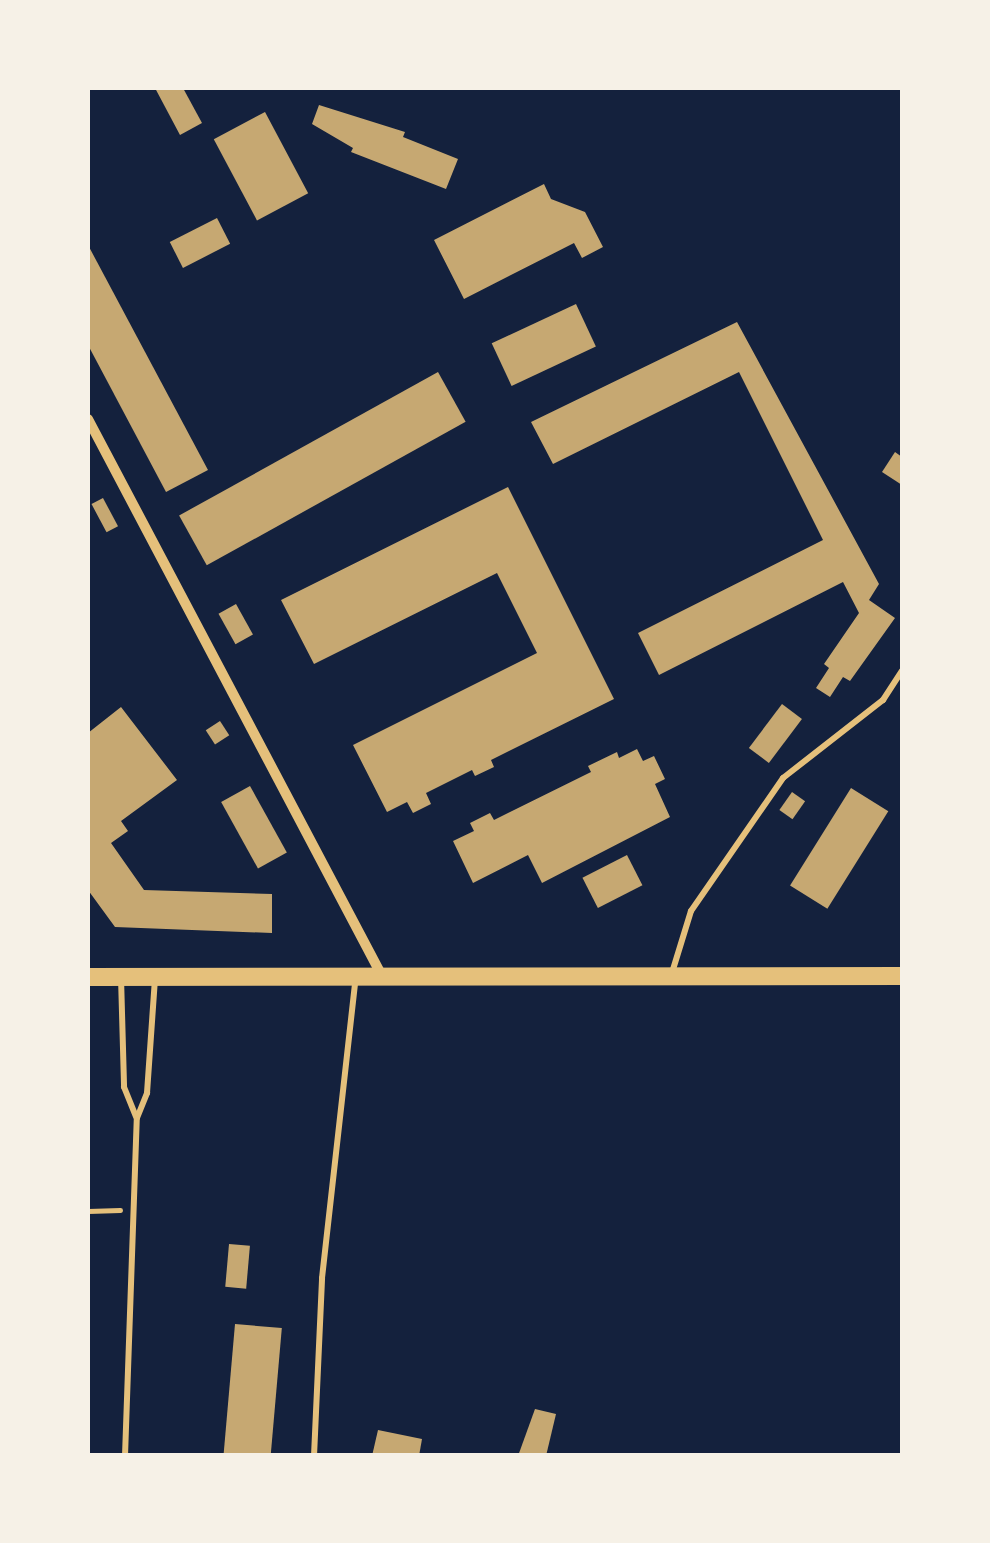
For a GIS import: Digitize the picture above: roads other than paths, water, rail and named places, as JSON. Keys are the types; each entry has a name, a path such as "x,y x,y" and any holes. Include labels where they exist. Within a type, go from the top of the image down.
{"main road":[{"path":"88,977 902,976"}],"street":[{"path":"88,419 382,976"}],"lane":[{"path":"671,977 691,911 782,778 883,700 902,671"},
{"path":"314,1456 322,1278 356,976"},
{"path":"121,977 124,1087 137,1118"},
{"path":"124,1456 137,1118 147,1093 155,977"}]}
